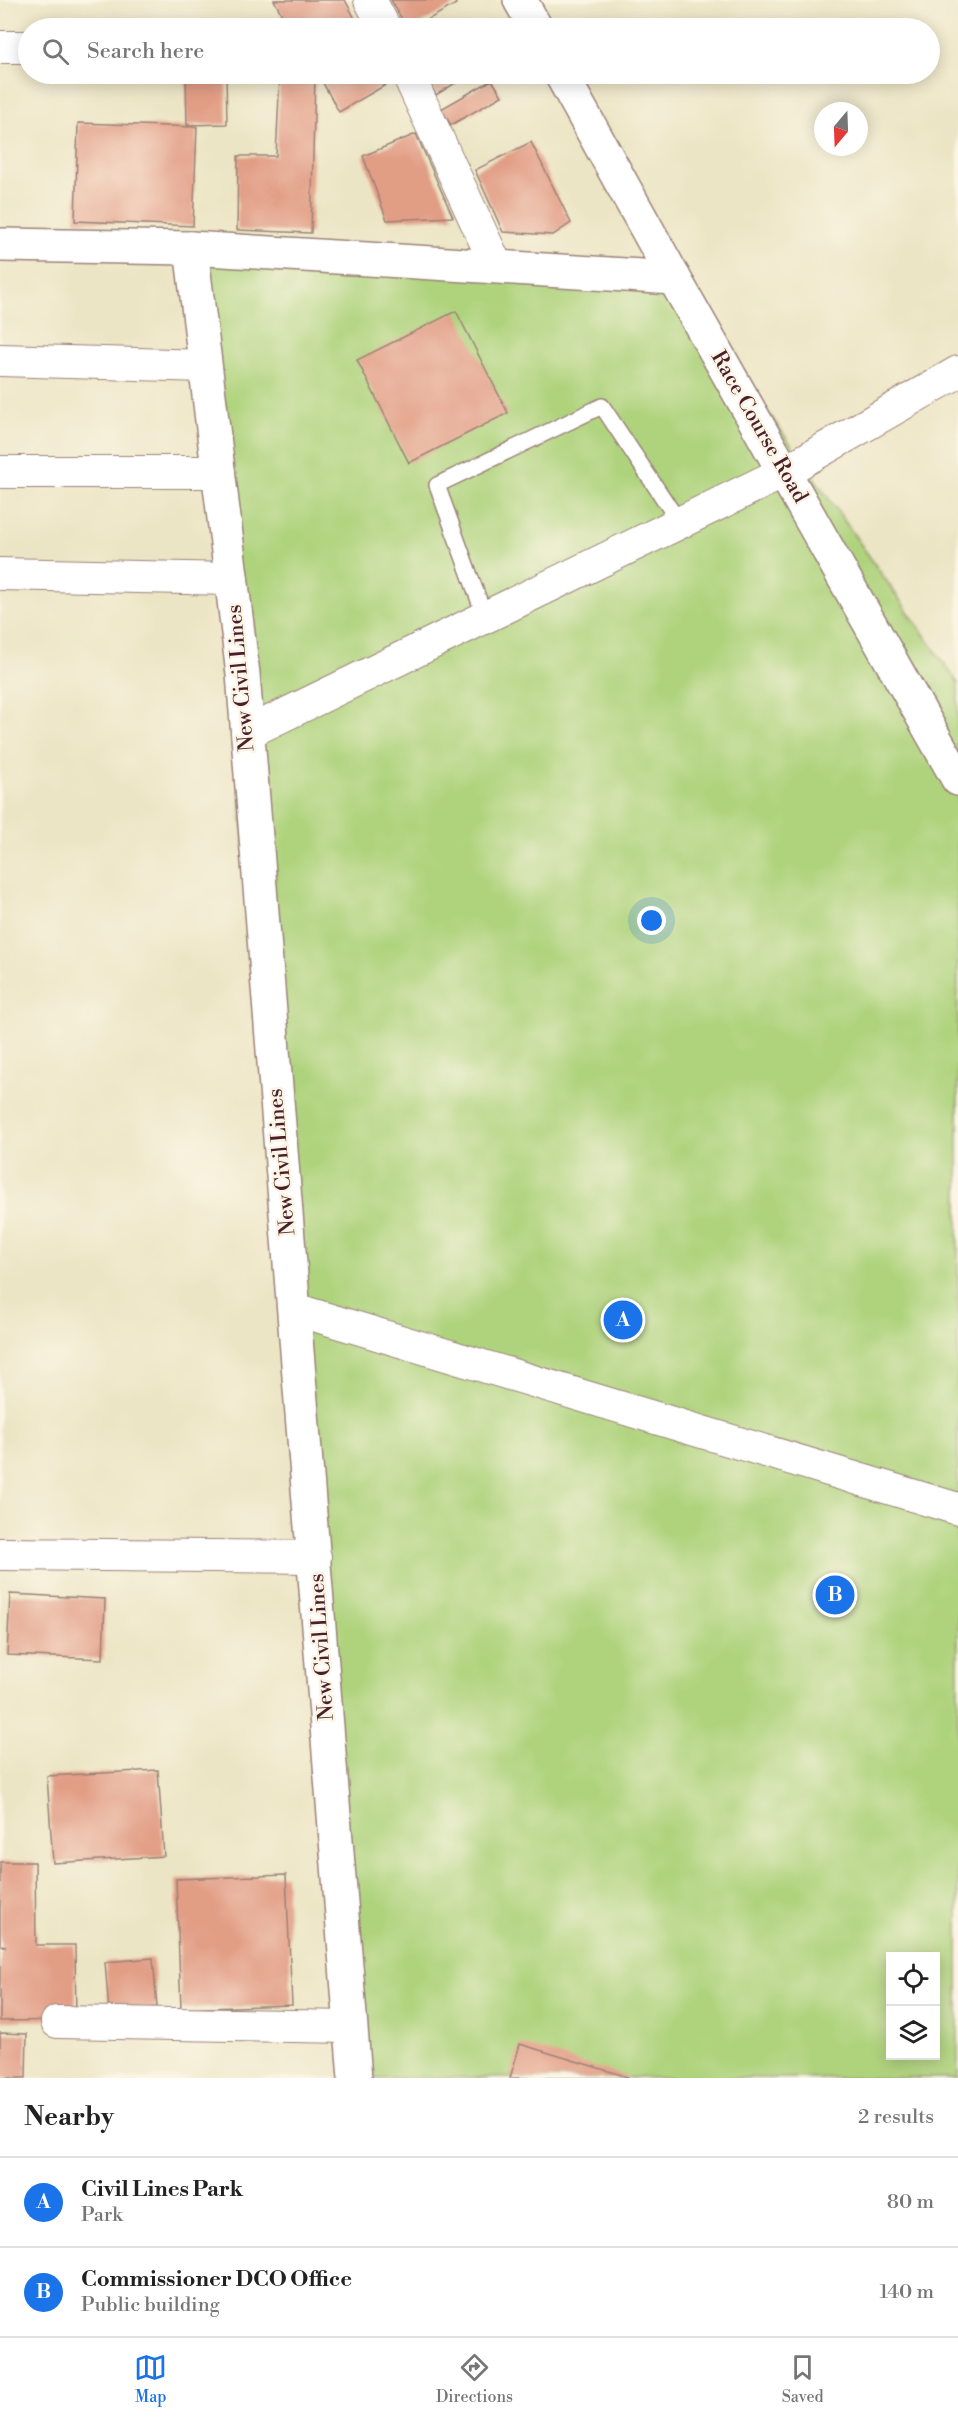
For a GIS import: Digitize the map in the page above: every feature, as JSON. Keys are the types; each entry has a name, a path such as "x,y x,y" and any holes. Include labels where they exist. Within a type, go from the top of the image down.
{"street":[{"path":"370,0 380,18"},
{"path":"520,0 530,18"},
{"path":"0,47 18,47"},
{"path":"413,84 497,267"},
{"name":"Race Course Road","path":"567,84 958,779"},
{"path":"0,245 191,248 674,278"},
{"name":"New Civil Lines","path":"191,248 243,674 355,2078"},
{"path":"0,360 205,366"},
{"path":"247,733 784,472 958,372"},
{"path":"0,472 219,472"},
{"path":"0,573 232,579"},
{"path":"294,1309 958,1509"},
{"path":"0,1554 315,1557"},
{"path":"57,2022 351,2027"}],"lane":[{"path":"485,617 437,485 603,406 679,522"}],"green space":[{"path":"191,248 674,278 958,683 958,2078 355,2078"}],"building":[{"path":"274,0 345,0 355,18 284,18"},
{"path":"391,0 454,0 456,4 431,18 401,18"},
{"path":"186,84 226,84 227,124 187,125"},
{"path":"280,84 315,84 311,233 237,230 238,156 276,156"},
{"path":"324,84 387,84 339,112"},
{"path":"430,84 454,84 436,95"},
{"path":"485,84 494,84 502,96 451,125 441,109"},
{"path":"78,123 197,127 193,226 75,221"},
{"path":"416,134 453,217 387,220 363,156"},
{"path":"531,142 571,223 553,235 503,232 475,170"},
{"path":"456,311 508,413 409,463 357,360"},
{"path":"10,1594 105,1599 103,1659 7,1655"},
{"path":"158,1770 164,1856 53,1863 47,1776"},
{"path":"0,1862 35,1862 36,1945 75,1945 76,2020 0,2021 0,1946 6,1946 0,1945"},
{"path":"286,1875 292,2005 181,2009 176,1879"},
{"path":"153,1958 157,2007 109,2011 105,1962"},
{"path":"0,2033 27,2034 26,2078 0,2078"},
{"path":"520,2044 628,2077 628,2078 510,2078"}],"place":[{"name":"Civil Lines Park","path":"623,1320"},
{"name":"Commissioner DCO Office","path":"835,1595"}]}
